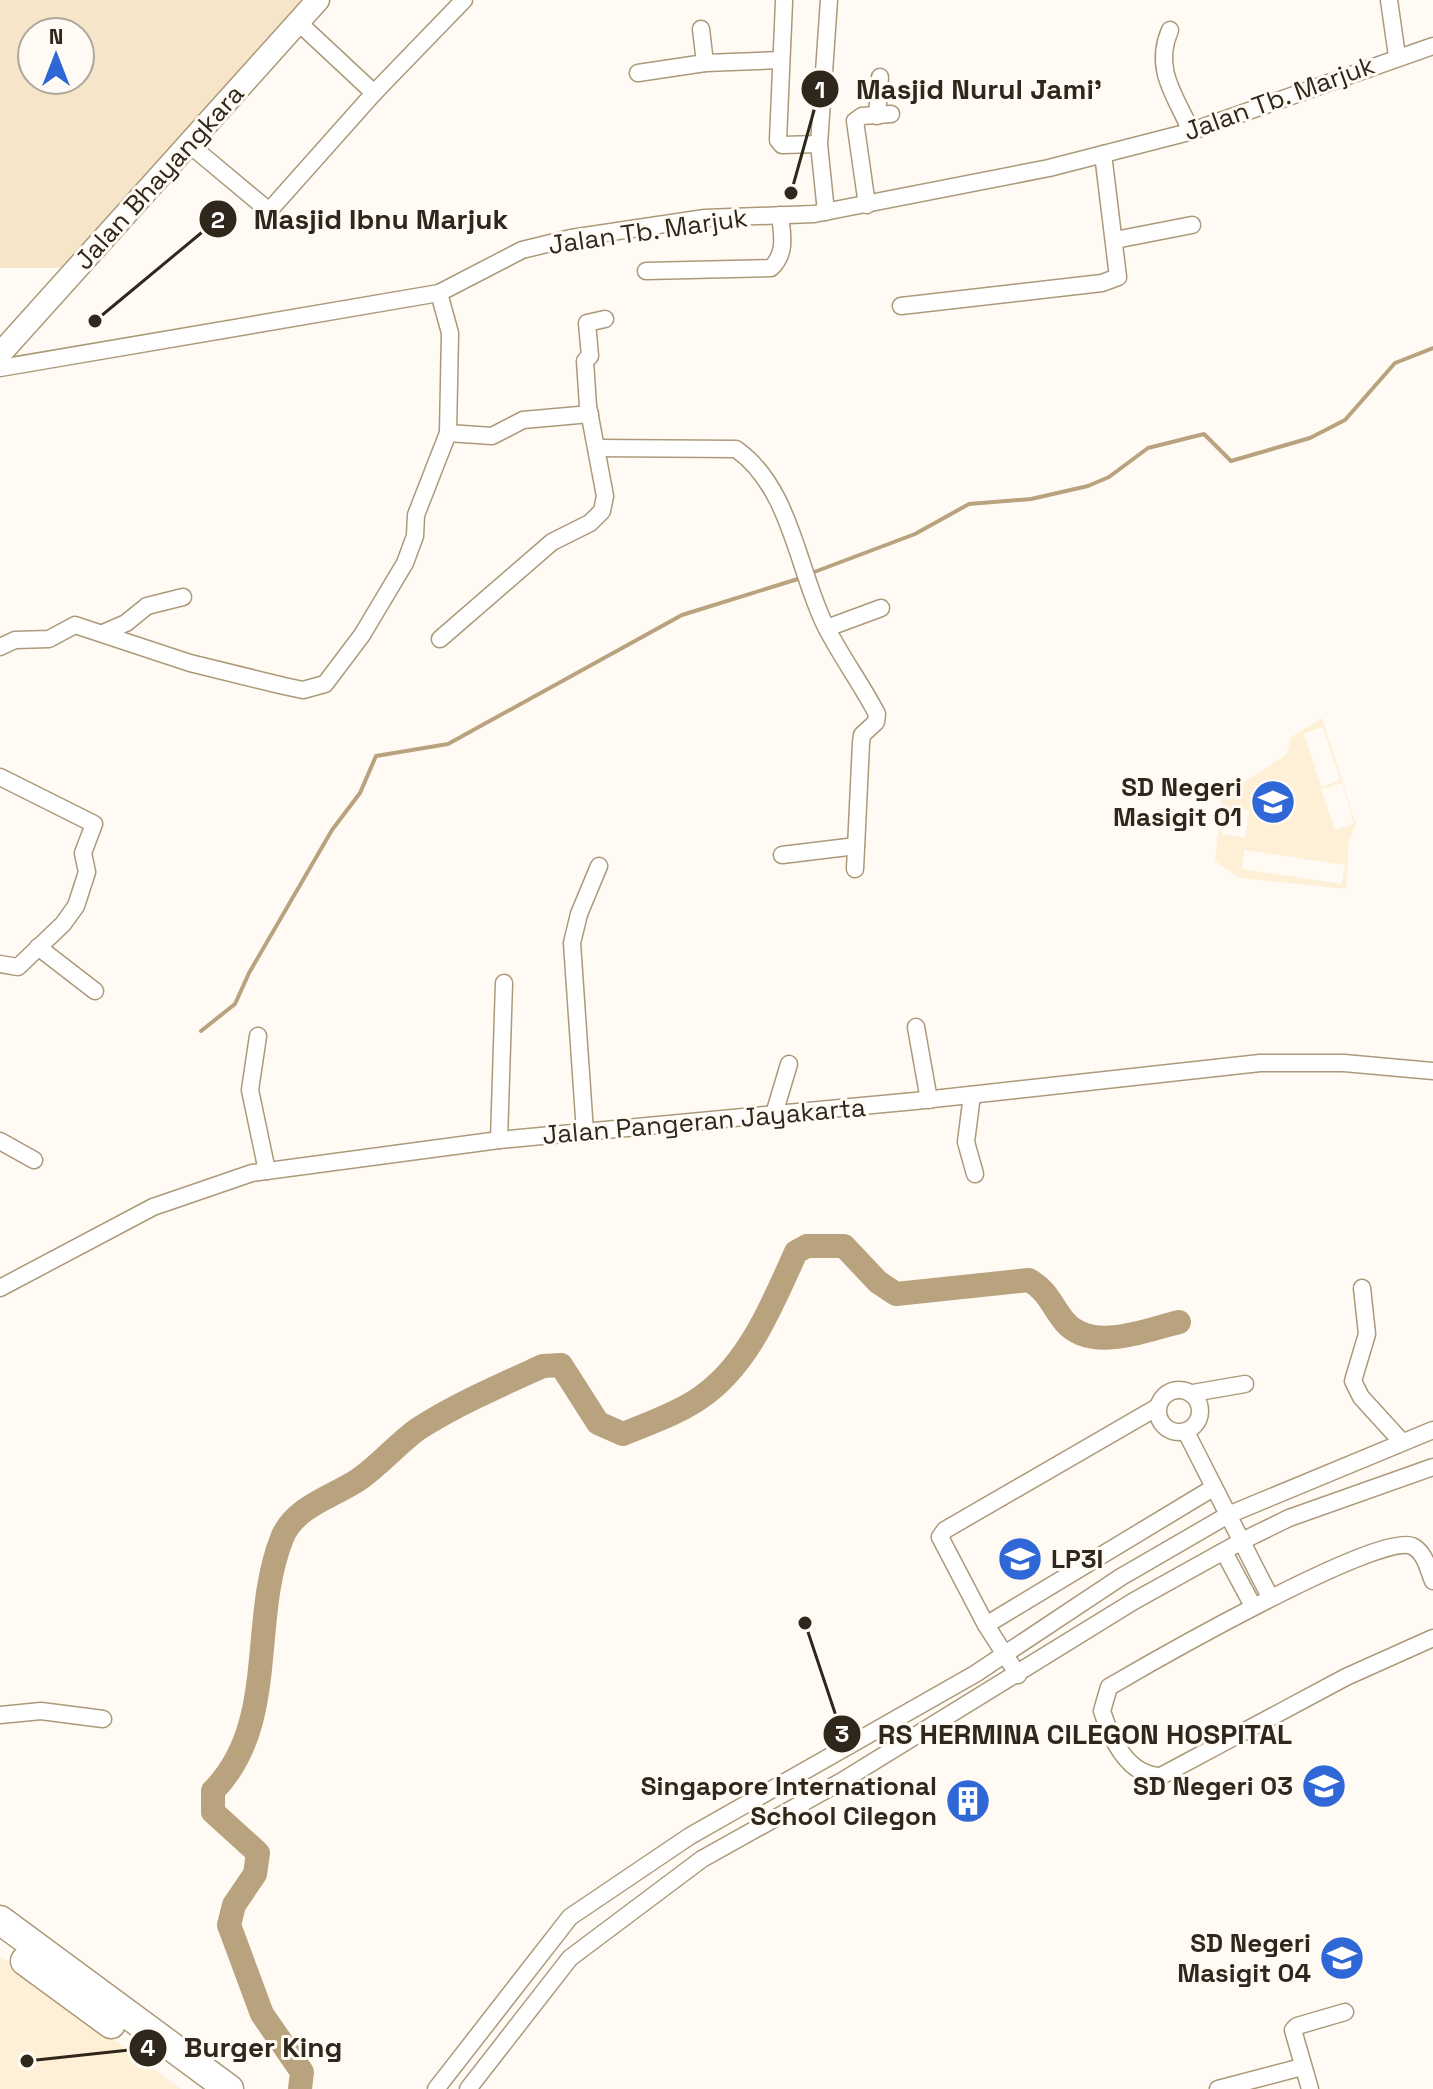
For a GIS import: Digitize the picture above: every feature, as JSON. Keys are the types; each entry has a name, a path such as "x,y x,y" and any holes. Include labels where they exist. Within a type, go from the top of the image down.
{"highway":[{"path":"0,1920 229,2089"},
{"path":"0,1943 198,2089"}],"street":[{"name":"Jalan Bhayangkara","path":"0,354 318,0"},
{"path":"190,145 269,211 374,93 464,0"},
{"path":"826,212 819,144 829,0"},
{"path":"1389,0 1397,56"},
{"path":"784,2 778,140 782,145 819,144"},
{"path":"298,22 374,93"},
{"path":"701,29 705,63"},
{"path":"1170,30 1162,50 1164,71 1191,131"},
{"name":"Jalan Tb. Marjuk","path":"0,368 439,293 540,244 705,218 826,212 1103,154 1191,131 1397,56 1433,46"},
{"path":"638,73 705,63 780,60"},
{"path":"867,205 855,121 857,117 884,115 880,77"},
{"path":"901,306 1111,281 1118,277 1103,154"},
{"path":"646,271 771,268 779,260 783,247 780,215"},
{"path":"1115,240 1192,225"},
{"path":"0,647 15,640 49,639 75,625 190,663 284,686 303,690 325,684 362,635 405,563 415,536 416,515 448,433 450,333 439,293"},
{"path":"440,639 552,542 590,523 602,511 605,496 590,414 585,361 590,356 587,323 605,319"},
{"path":"448,433 492,436 523,420 590,414"},
{"path":"597,448 736,449 748,458 782,509 827,628 878,718 862,735 855,869"},
{"path":"103,633 126,623 147,606 183,597"},
{"path":"827,628 881,608"},
{"path":"0,777 94,824 83,853 87,872 83,890 63,924 18,967 0,964"},
{"path":"782,855 856,846"},
{"path":"585,1132 572,943 579,914 599,866"},
{"path":"38,947 95,991"},
{"path":"499,1140 504,983"},
{"path":"916,1027 929,1100"},
{"path":"258,1036 250,1090 267,1171"},
{"name":"Jalan Pangeran Jayakarta","path":"0,1288 153,1207 267,1171 499,1140 929,1100 1260,1063 1344,1063 1433,1071"},
{"path":"774,1114 789,1064"},
{"path":"972,1095 966,1142 975,1174"},
{"path":"0,1141 34,1160"},
{"path":"1362,1288 1367,1334 1353,1381 1361,1397 1402,1442"},
{"path":"1018,1675 943,1547 940,1537 945,1530 1156,1408 1164,1394 1178,1388 1193,1393 1245,1384"},
{"path":"1156,1408 1160,1422 1171,1432 1186,1432 1198,1422 1201,1406 1193,1393"},
{"path":"436,2089 570,1917 690,1836 1004,1655 1121,1577 1228,1515 1433,1430"},
{"path":"1186,1432 1270,1597"},
{"path":"468,2089 570,1958 702,1859 1018,1675 1134,1601 1242,1541 1289,1518 1433,1467"},
{"path":"986,1625 1213,1488"},
{"path":"1433,1581 1422,1554 1404,1544 1391,1546 1270,1597 1109,1687 1102,1711 1133,1770 1148,1776 1161,1776 1346,1677 1433,1638"},
{"path":"1224,1552 1253,1606"},
{"path":"1023,1643 1035,1664"},
{"path":"0,1715 41,1711 103,1719"},
{"path":"753,1799 769,1821"},
{"path":"1310,2089 1293,2030 1297,2026 1345,2012"},
{"path":"1218,2089 1302,2067"}],"shaded area":[{"path":"0,0 309,0 76,268 0,268"},
{"name":"SD Negeri Masigit 01","path":"1322,718 1356,824 1349,840 1346,889 1240,878 1215,861 1222,797 1287,754 1291,737","holes":["1323,727 1340,780 1321,787 1304,733","1342,783 1354,824 1335,830 1321,789","1225,807 1249,810 1245,838 1222,834","1244,850 1345,865 1342,884 1242,869"]},
{"path":"0,1956 181,2089 0,2089"}],"waterway":[{"path":"809,574 915,534 969,504 1031,499 1088,486 1109,477 1148,448 1204,434 1231,461 1310,438 1345,420 1395,363 1433,348"},
{"path":"201,1031 235,1004 249,973 332,830 360,793 376,756 448,744 682,615 801,578"},
{"path":"300,2089 302,2072 262,2014 229,1925 234,1905 255,1874 258,1853 213,1812 213,1791 234,1764 247,1735 255,1703 272,1570 282,1538 295,1518 358,1480 418,1429 464,1403 543,1366 561,1365 598,1423 623,1434 679,1410 697,1400 731,1370 757,1334 796,1252 807,1246 844,1246 878,1282 896,1294 1029,1280 1045,1294 1065,1322 1076,1331 1090,1336 1120,1337 1179,1322"}],"place":[{"name":"Masjid Nurul Jami'","path":"791,193"},
{"name":"Masjid Ibnu Marjuk","path":"95,321"},
{"name":"SD Negeri Masigit 01","path":"1273,802"},
{"name":"LP3I","path":"1020,1559"},
{"name":"RS HERMINA CILEGON HOSPITAL","path":"805,1623"},
{"name":"SD Negeri 03","path":"1324,1786"},
{"name":"Singapore International School Cilegon","path":"968,1801"},
{"name":"SD Negeri Masigit 04","path":"1342,1958"},
{"name":"Burger King","path":"27,2061"}]}
